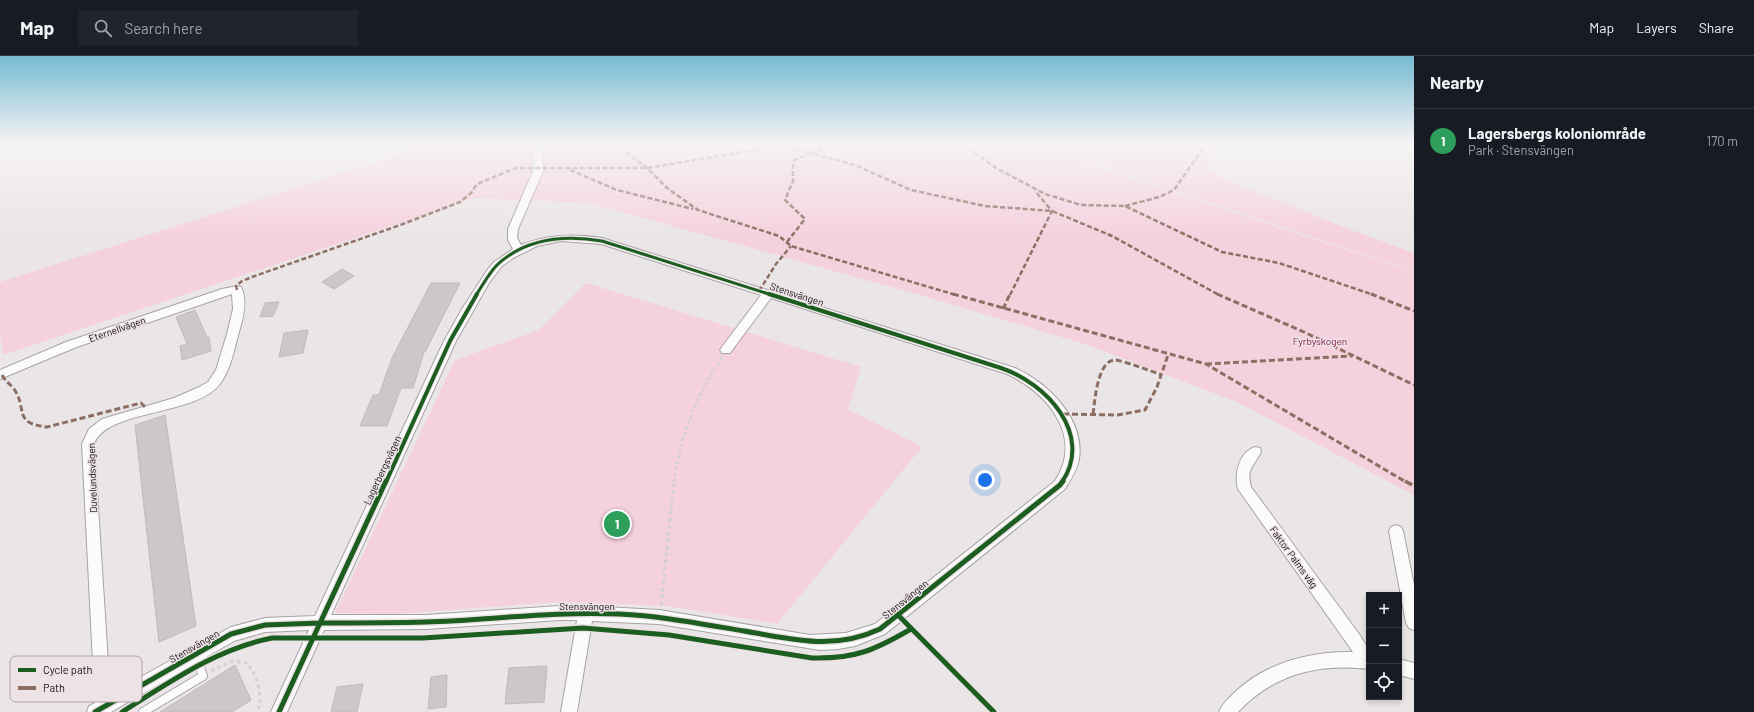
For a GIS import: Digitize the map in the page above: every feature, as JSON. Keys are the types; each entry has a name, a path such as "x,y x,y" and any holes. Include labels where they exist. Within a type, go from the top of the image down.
{"street":[{"path":"520,249 512,237 512,232 514,224 531,192 537,175"},
{"name":"Stensvängen","path":"142,685 231,634 249,628 285,623 319,624 426,622 559,613 586,613 659,617 810,642 828,643 863,637 880,629 1049,494 1066,478 1071,466 1073,444 1063,414 1045,393 1024,378 996,366 590,239 558,238 520,249"},
{"name":"Lagerbergsvägen","path":"280,712 319,624 461,318 492,271 498,264 520,249"},
{"name":"Eternellvägen","path":"0,375 70,345 226,292 237,290"},
{"name":"Duvelundsvägen","path":"97,656 88,444 90,437 101,425 110,421 188,397 211,386 221,372 237,319 239,300 237,290"},
{"path":"726,350 768,294"},
{"name":"Faktor Palms väg","path":"1255,452 1246,463 1242,473 1245,489 1349,632 1366,659"},
{"path":"1396,531 1414,623"},
{"path":"569,712 586,613"},
{"name":"Faktor Palms väg","path":"1226,712 1256,685 1284,670 1308,662 1328,659 1366,661"},
{"path":"1402,668 1414,671"},
{"name":"Stensvängen","path":"99,710 113,702"}],"lane":[{"path":"143,712 203,676 196,654"}],"path":[{"path":"659,617 680,449 690,414 704,384 726,350"},
{"path":"203,676 221,664 241,661 247,663 251,668 262,696 258,712"}],"green space":[{"name":"Fyrbyskogen","path":"338,175 1122,175 1414,273 1414,495 1237,402 1088,345 913,293 590,203 475,198 3,355 0,335 0,282"},
{"path":"1127,175 1217,175 1343,227 1414,253 1414,272"},
{"path":"586,283 861,367 848,409 922,447 777,624 667,606 559,602 395,614 335,613 455,360 539,330"}],"building":[{"path":"342,269 354,276 334,289 322,282"},
{"path":"431,283 460,283 424,352 413,388 401,388 387,426 360,426 373,395 379,395 392,358"},
{"path":"279,302 273,316 260,317 265,303"},
{"path":"195,310 207,337 209,337 211,351 182,360 180,346 187,344 176,317"},
{"path":"308,330 303,353 279,357 284,333"},
{"path":"165,415 196,626 159,642 135,425"},
{"path":"235,665 251,700 232,712 160,712"},
{"path":"547,666 544,702 505,704 509,668"},
{"path":"447,675 446,707 428,709 431,677"},
{"path":"363,684 357,712 331,712 337,687"}],"marked path":[{"path":"237,290 236,286 242,281 252,277 403,224 460,202 471,193 477,184 498,175"},
{"path":"581,175 617,190 693,209"},
{"path":"654,175 667,188 698,210 779,236 791,246 1003,309 1206,364 1414,486"},
{"path":"787,242 805,219 785,200 793,181 793,175"},
{"path":"877,175 911,190 985,206 1052,211 1112,236 1226,299 1304,332 1414,385"},
{"path":"1008,175 1045,194 1081,205 1125,206 1222,252 1279,263 1309,272 1356,288 1414,311"},
{"path":"1125,206 1159,197 1174,190 1185,175"},
{"path":"1003,309 1052,211 1035,191"},
{"path":"759,291 776,264 791,246"},
{"path":"1063,414 1117,415 1145,410 1157,387 1168,355"},
{"path":"1206,364 1352,356"},
{"path":"1093,414 1099,376 1107,363 1115,360 1162,375"},
{"path":"2,375 5,381 14,389 23,417 28,422 38,426 47,427 141,403 147,409"}],"cycle path":[{"path":"561,238 602,241 1001,368 1025,379 1045,394 1055,405 1070,431 1073,445 1073,459 1068,472 1060,485 880,629 863,636 838,642 810,642 659,617 618,614 559,613 426,622 320,623 413,423 442,357 467,309 484,282 498,264 521,248 534,243 561,238"},
{"path":"898,615 994,712"},
{"path":"142,685 231,634 265,625 320,623"},
{"path":"279,712 320,623"},
{"path":"142,700 214,657 234,648 272,638 423,638 583,628 612,629 669,635 812,658 841,658 875,649 911,629"},
{"path":"95,712 112,702"},
{"path":"122,712 138,702"}],"place":[{"name":"Lagersbergs koloniområde","path":"617,524"}]}
